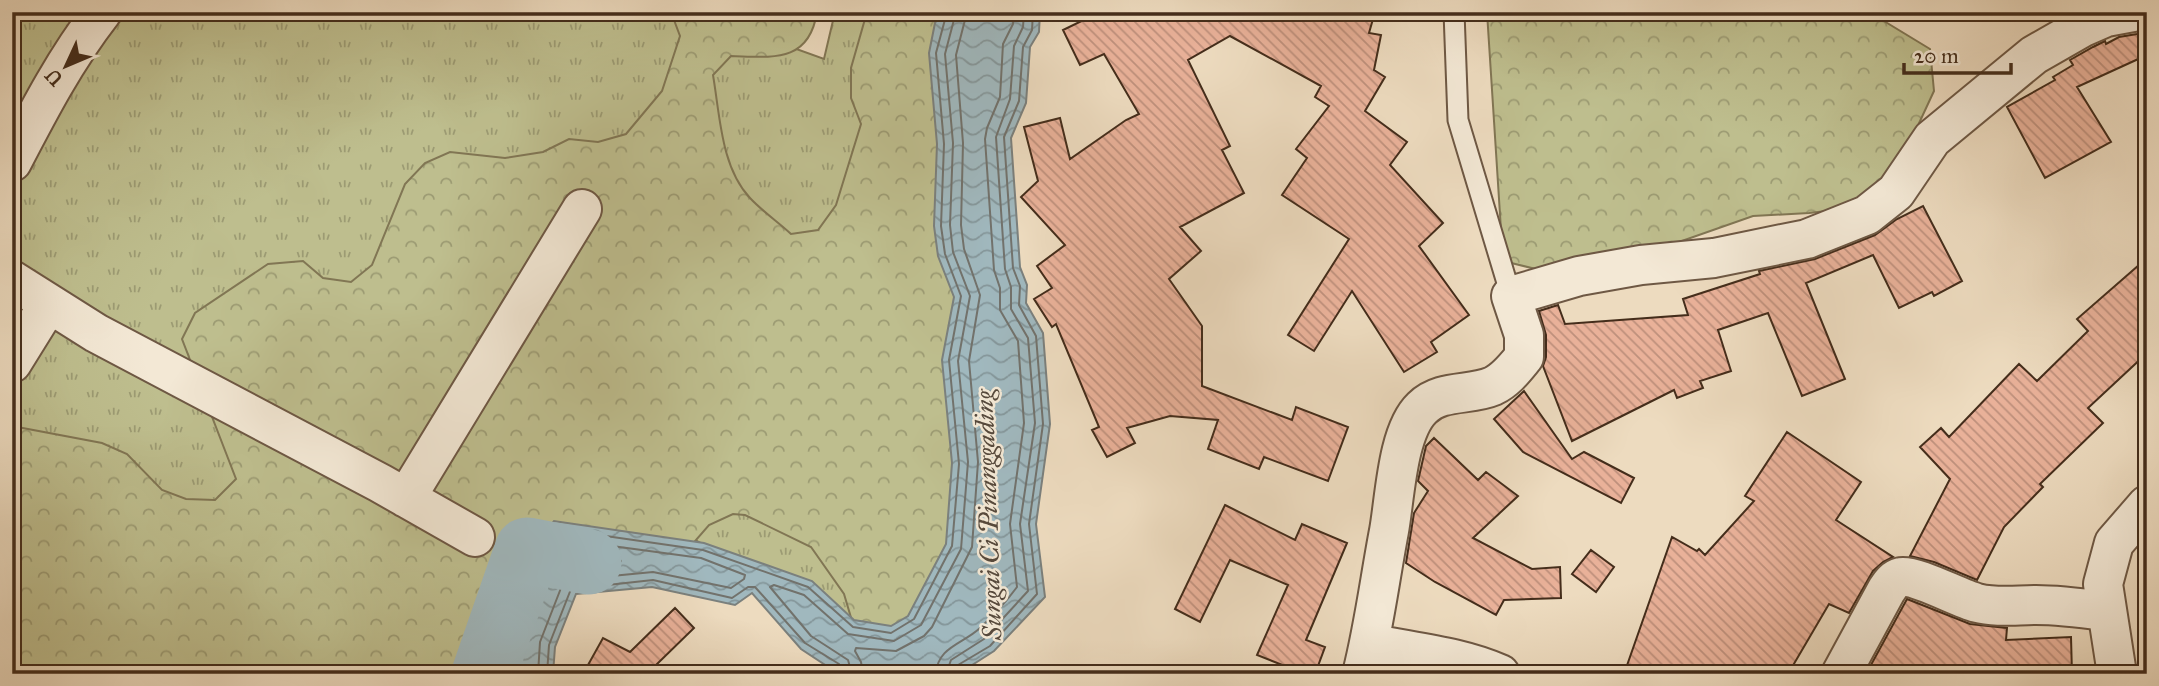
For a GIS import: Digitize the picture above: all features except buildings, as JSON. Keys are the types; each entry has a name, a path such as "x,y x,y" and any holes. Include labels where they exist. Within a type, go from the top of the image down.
{"street":[{"path":"12,162 45,98 84,35 102,12"},
{"path":"1500,674 1451,659 1366,658 1397,482 1398,460 1409,429 1420,409 1438,397 1491,387 1505,378 1524,358 1524,335 1511,296 1579,276 1641,265 1714,258 1807,239 1867,215 1896,192 1932,139 2034,55 2083,27 2133,12"},
{"path":"406,498 582,209"},
{"path":"12,280 96,333 475,537"},
{"path":"12,363 48,305"},
{"path":"2117,674 2105,611 2103,584 2114,543 2147,505"},
{"path":"1841,673 1886,591 1893,581 1900,578 1914,579 1978,603 2001,606 2063,606 2105,611"}],"lane":[{"path":"1454,12 1458,120 1511,296"}],"green space":[{"path":"12,12 694,12 824,59 835,12 953,12 891,633 830,613 564,469 22,674 12,668"},
{"path":"671,12 817,12 813,29 797,49 774,56 731,56 713,75 723,140 733,171 750,198 791,234 818,230 836,205 861,124 851,98 851,68 867,12 968,12 982,496 919,642 855,631 844,594 811,547 745,515 733,514 709,525 683,555 562,538 499,674 12,674 12,426 102,443 127,454 162,490 186,499 215,500 236,479 182,339 195,313 268,264 303,261 323,278 351,282 372,265 405,184 425,163 450,152 505,158 543,152 569,139 598,142 626,134 662,91 680,36"},
{"path":"1487,12 1869,12 1930,49 1934,91 1901,162 1862,207 1753,216 1659,249 1556,274 1503,261"}],"water":[{"path":"942,12 1040,12 1039,32 1030,47 1026,103 1011,138 1020,267 1027,285 1026,303 1043,333 1050,424 1036,524 1045,597 994,651 958,674 839,674 801,649 752,593 735,605 652,587 576,594 555,647 553,674 458,674 459,670 478,673 495,662 522,586 516,566 554,521 704,543 812,581 854,620 891,626 908,616 946,544 952,463 942,360 954,297 938,256 934,226 937,144 929,53 935,23"}],"waterway":[{"name":"Sungai Ci Pinanggading","path":"484,674 527,550 589,562"}]}
